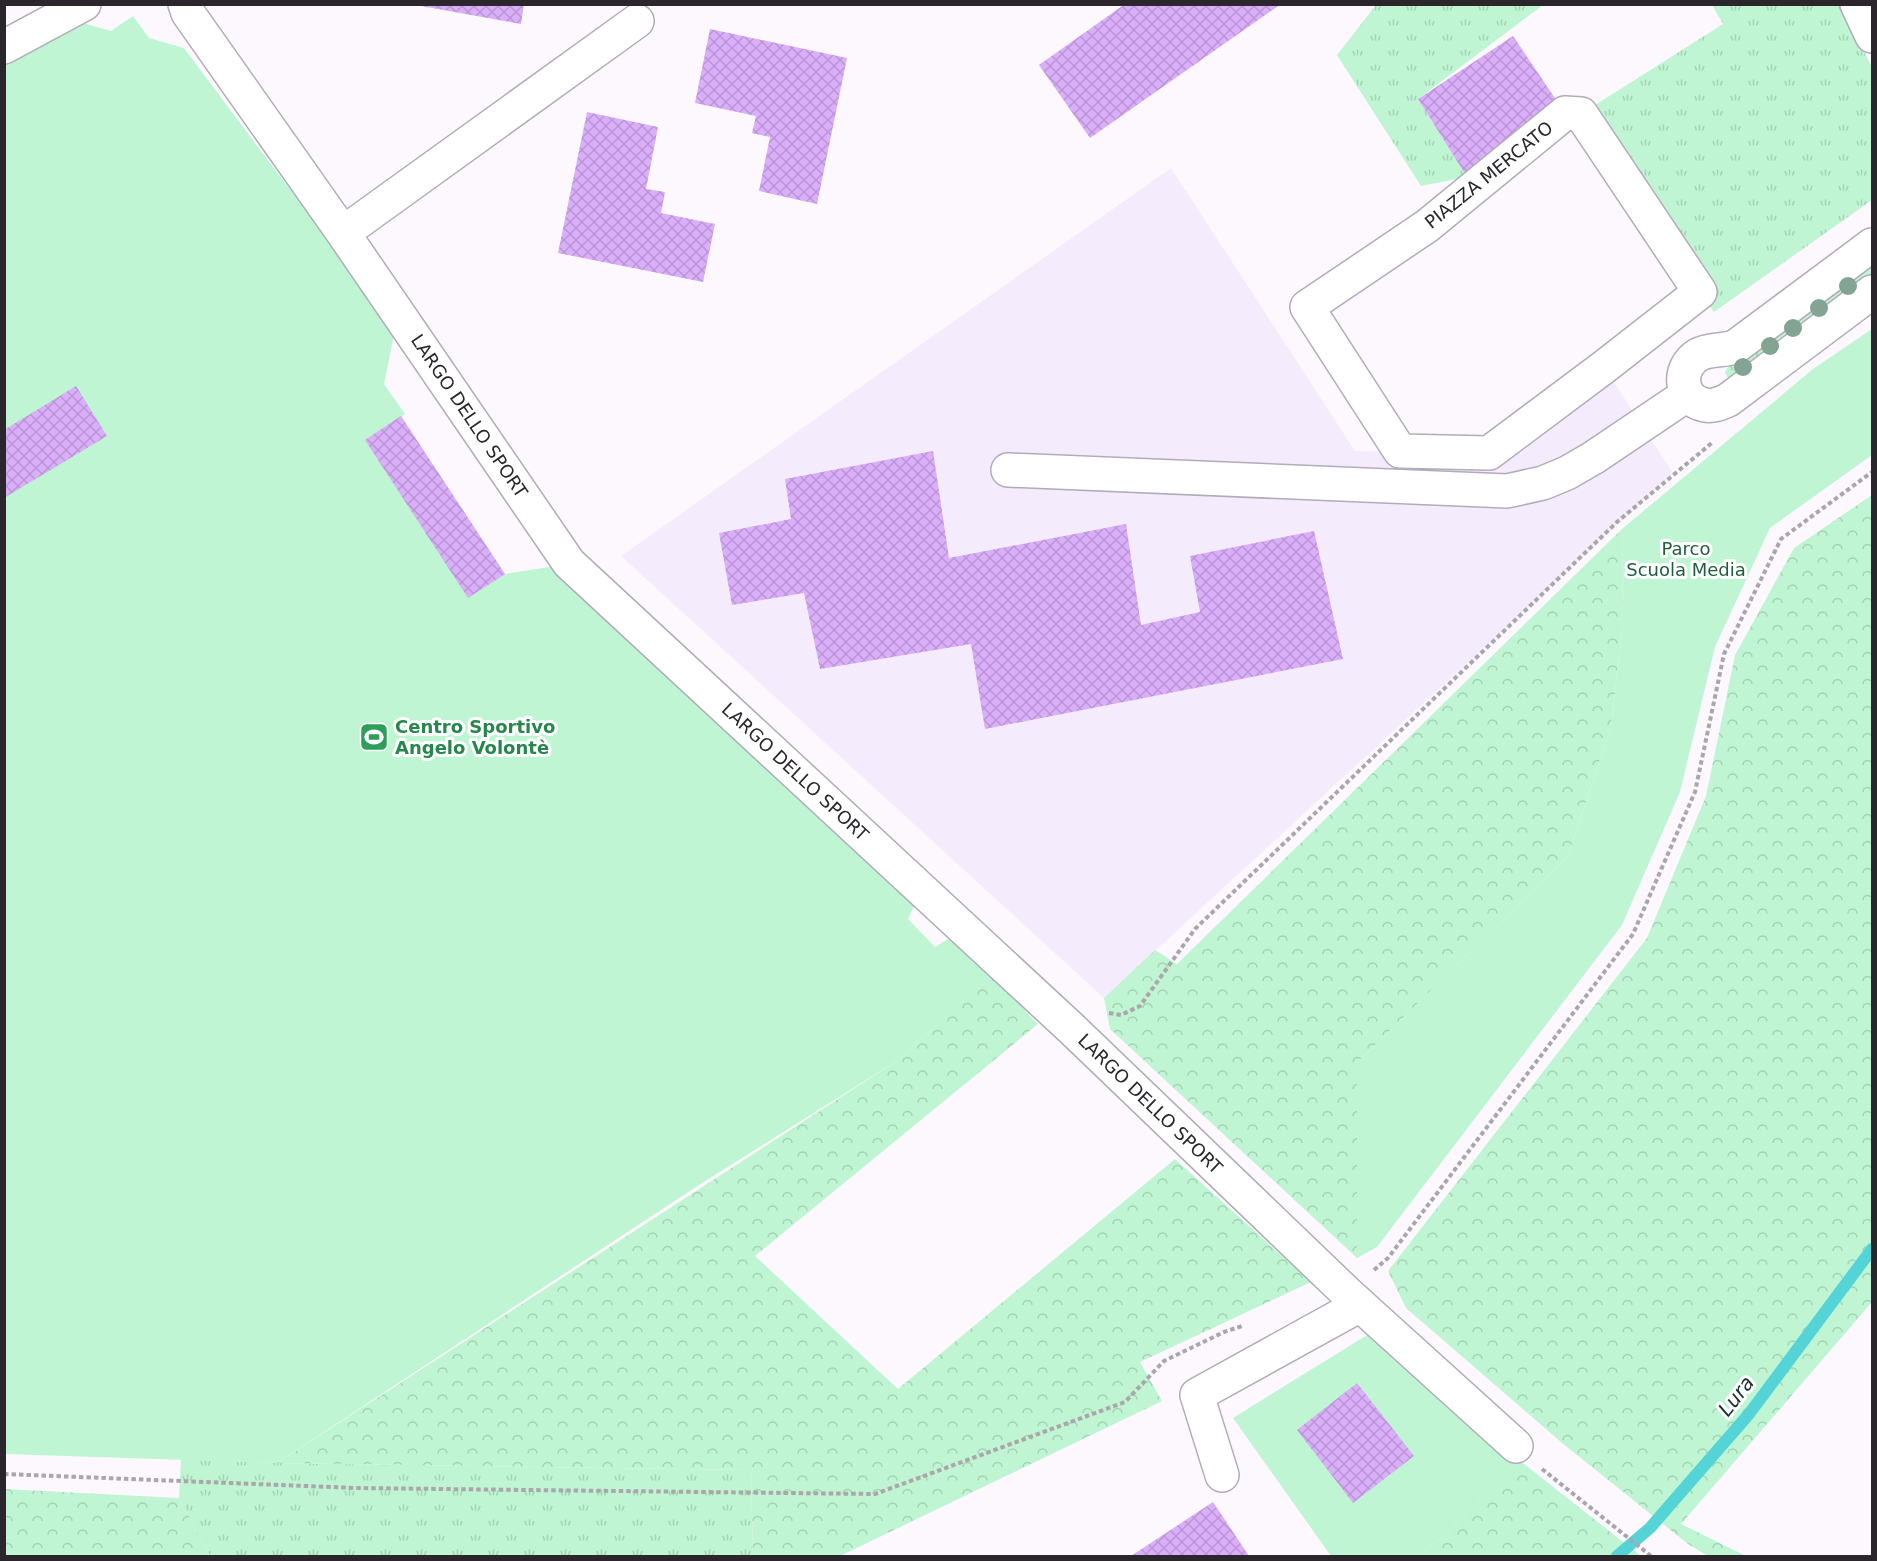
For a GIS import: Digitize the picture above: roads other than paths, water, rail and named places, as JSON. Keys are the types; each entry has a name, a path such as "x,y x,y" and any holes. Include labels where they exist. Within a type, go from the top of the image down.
{"street":[{"path":"4,47 84,4"},
{"name":"LARGO DELLO SPORT","path":"184,4 188,13 343,233 569,562 1072,1029 1354,1299 1516,1446"},
{"path":"1857,4 1872,36"},
{"path":"343,233 637,21"},
{"name":"PIAZZA MERCATO","path":"1565,113 1573,113 1581,114 1700,291 1651,330 1489,453 1400,451 1307,307 1427,226 1565,113"},
{"path":"1008,470 1507,491 1543,483 1567,473 1613,445 1688,379 1700,354 1735,347 1872,245"},
{"path":"1651,330 1688,379 1694,401 1706,406 1718,405 1728,400 1872,292"},
{"path":"1222,1475 1197,1395 1354,1299"}],"waterway":[{"name":"Lura","path":"1617,1556 1650,1528 1749,1414 1872,1249"}],"place":[{"name":"Centro Sportivo Angelo Volontè","path":"374,737"}],"park label":[{"name":"Parco Scuola Media","path":"1686,559"}]}
